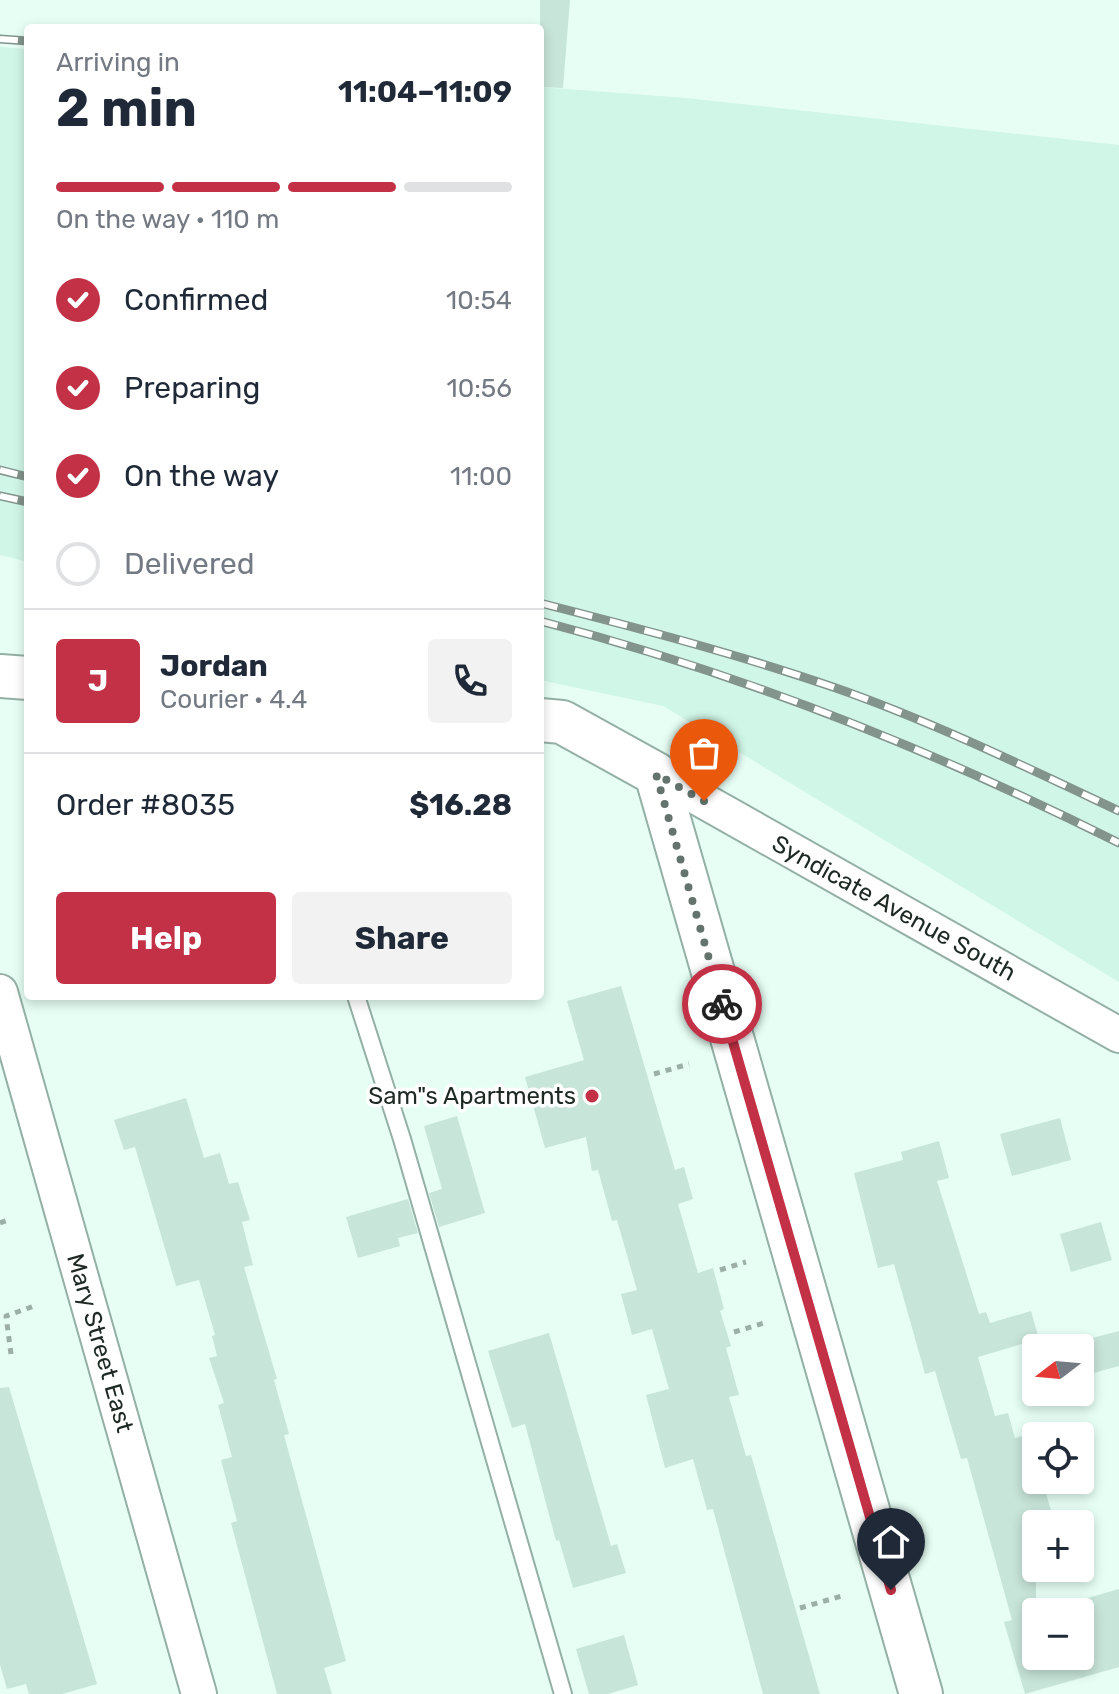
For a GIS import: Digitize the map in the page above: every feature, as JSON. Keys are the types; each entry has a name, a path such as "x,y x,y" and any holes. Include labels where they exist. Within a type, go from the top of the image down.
{"street":[{"path":"0,676 24,678"},
{"name":"Syndicate Avenue South","path":"544,720 562,722 1119,1035"},
{"path":"656,774 921,1694"},
{"name":"Mary Street East","path":"0,992 199,1694"}],"lane":[{"path":"357,1000 402,1139 563,1694"}],"path":[{"path":"654,1074 689,1064"},
{"path":"0,1223 8,1220"},
{"path":"720,1270 746,1262"},
{"path":"11,1354 6,1316 37,1305"},
{"path":"734,1332 764,1323"},
{"path":"800,1608 842,1596"}],"shaded area":[{"path":"0,47 24,49 24,561 0,555"},
{"path":"544,87 686,98 1119,145 1119,982 663,706 544,681"}],"building":[{"path":"540,0 570,0 563,88 544,87 544,24 540,24"},
{"path":"621,986 675,1170 684,1167 693,1199 678,1204 698,1273 713,1268 724,1309 720,1311 731,1346 726,1348 739,1395 729,1397 746,1456 751,1455 820,1694 763,1694 713,1509 707,1510 693,1459 665,1468 646,1395 669,1389 652,1329 632,1335 621,1294 637,1290 617,1220 612,1221 598,1170 592,1171 586,1137 545,1148 525,1077 584,1060 567,1001"},
{"path":"186,1098 204,1158 220,1153 229,1184 238,1182 250,1220 242,1222 253,1265 244,1267 277,1379 274,1380 289,1434 284,1435 346,1661 324,1668 332,1694 277,1694 231,1523 237,1521 221,1460 232,1457 218,1405 224,1403 209,1358 217,1356 212,1336 215,1335 199,1280 176,1286 135,1147 124,1150 114,1120"},
{"path":"457,1116 485,1213 439,1227 429,1193 442,1189 424,1126"},
{"path":"1060,1118 1071,1160 1012,1176 1000,1134"},
{"path":"939,1141 949,1178 937,1181 979,1314 986,1312 990,1323 1031,1311 1038,1334 1022,1334 1022,1344 978,1357 995,1416 1008,1413 1015,1438 1022,1436 1022,1494 1046,1494 1051,1510 1022,1510 1022,1582 1036,1582 1036,1598 1022,1598 1022,1670 1094,1670 1094,1598 1088,1598 1119,1589 1119,1667 1025,1694 1004,1622 1012,1620 967,1458 961,1459 935,1371 925,1374 894,1264 878,1268 854,1173 903,1160 901,1152"},
{"path":"408,1199 418,1233 398,1238 400,1246 358,1258 346,1217"},
{"path":"1101,1222 1112,1260 1071,1272 1060,1234"},
{"path":"1119,1331 1119,1366 1094,1373 1094,1338"},
{"path":"549,1333 611,1546 617,1544 626,1573 573,1588 559,1540 556,1541 525,1424 512,1428 488,1351"},
{"path":"9,1387 97,1684 62,1694 29,1694 26,1684 7,1689 0,1665 0,1388"},
{"path":"624,1635 638,1685 608,1694 589,1694 576,1649"}],"railway":[{"path":"0,39 24,41"},
{"path":"0,470 24,476"},
{"path":"0,496 24,501"},
{"path":"544,604 724,653 870,700 1013,761 1119,811"},
{"path":"544,622 689,665 835,717 978,776 1119,843"}],"way so far":[{"path":"704,801 656,774 722,1004"}],"place":[{"name":"Sam\"s Apartments","path":"592,1096"}],"route":[{"path":"722,1004 891,1590"}]}
